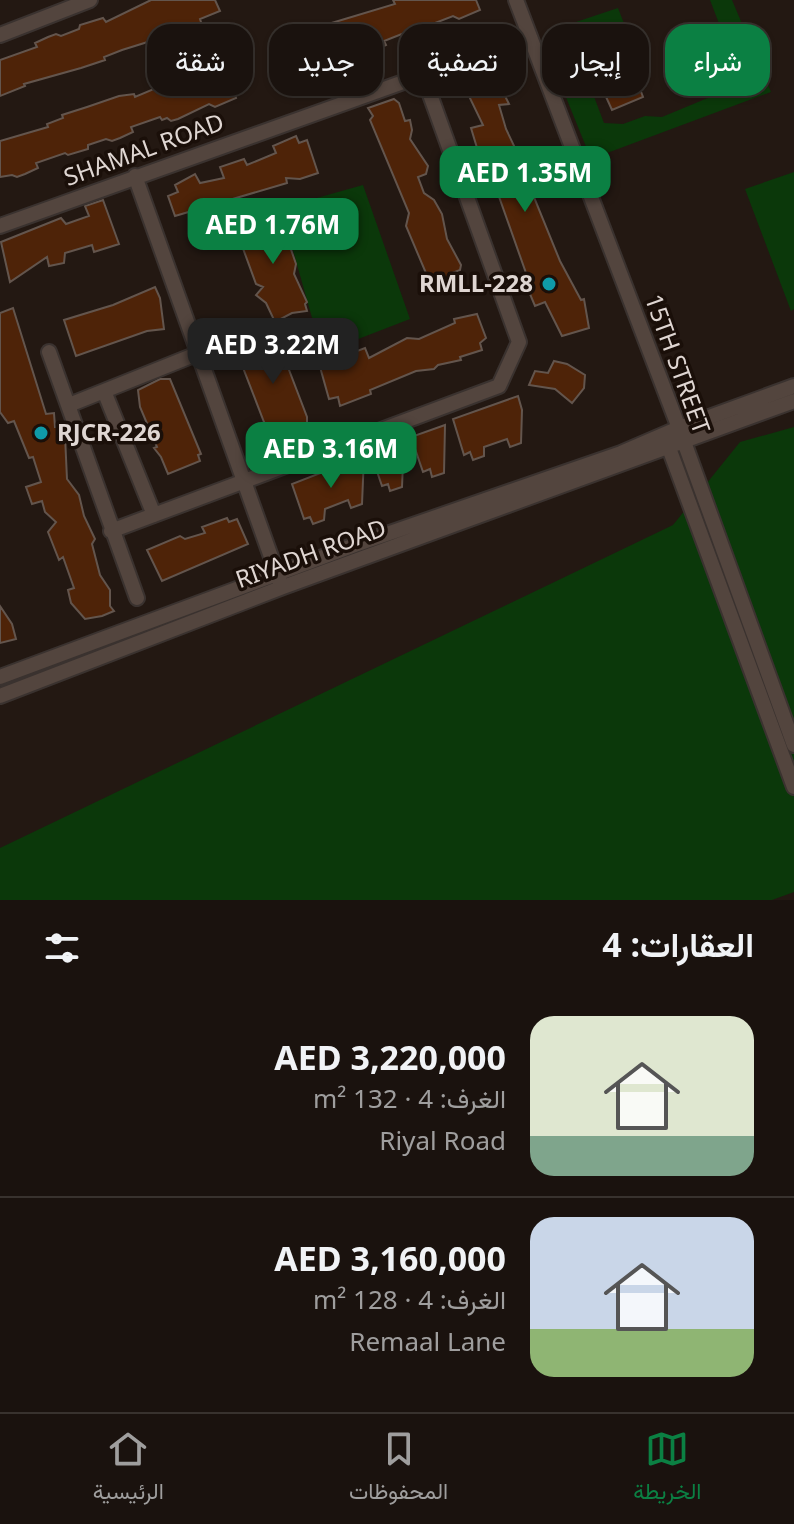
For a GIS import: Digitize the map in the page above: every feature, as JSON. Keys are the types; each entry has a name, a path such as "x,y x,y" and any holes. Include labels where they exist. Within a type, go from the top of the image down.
{"street":[{"path":"0,35 58,5 90,0"},
{"name":"15TH STREET","path":"516,0 677,439 794,745"},
{"name":"SHAMAL ROAD","path":"0,226 399,83"},
{"path":"111,531 499,386 519,342 431,96"},
{"path":"135,176 280,581"},
{"path":"49,352 137,598"},
{"path":"69,405 199,353"},
{"path":"677,439 794,386"},
{"path":"104,391 154,515"},
{"path":"677,439 794,401"},
{"path":"677,439 794,787"},
{"name":"RIYADH ROAD","path":"0,677 677,439"},
{"name":"RIYADH ROAD","path":"0,696 280,581 355,545 621,453 677,439"}],"green space":[{"path":"710,0 732,0 742,24 719,24"},
{"path":"618,8 624,24 570,24"},
{"path":"565,96 594,96 604,123 623,124 645,116 662,117 713,96 760,96 591,159"},
{"path":"794,172 794,309 791,311 745,189"},
{"path":"363,185 410,319 322,353 281,208"},
{"path":"794,427 794,892 772,900 0,900 0,848 673,525 740,442"}],"building":[{"path":"151,0 215,0 220,11 200,19 202,24 147,24 147,42 104,57 105,60 24,84 0,96 0,60 37,47 35,43 48,37 79,29 80,25 103,18 106,22"},
{"path":"393,0 476,0 480,10 435,24 399,24 399,35 384,41 386,45 383,46 383,24 328,24 395,4"},
{"path":"147,92 147,96 236,98 215,107 209,104 171,121 160,117 131,127 133,132 112,141 106,139 88,145 88,149 36,163 38,168 17,177 0,177 0,141 48,127 47,124 63,118 62,115 119,96 134,94 135,97"},
{"path":"469,96 505,96 509,104 499,105 506,129 532,185 529,185 560,261 581,300 584,299 589,328 562,336 545,302 535,306 522,275 526,273 485,157 481,161 471,128 483,125"},
{"path":"606,96 643,96 643,97 612,110"},
{"path":"394,99 399,103 405,121 410,120 410,139 428,166 426,174 418,177 424,193 434,200 442,214 447,239 461,265 460,270 452,273 456,283 434,292 406,226 409,213 370,120 373,116 368,108"},
{"path":"296,136 299,143 307,140 318,173 300,179 286,178 287,183 175,216 168,196 178,192 175,185 195,174 200,183 224,178 220,167 244,159 247,165 276,153 273,146"},
{"path":"103,200 119,244 94,252 92,245 65,253 64,263 49,266 47,257 10,282 1,242 61,218 66,224 89,216 85,206"},
{"path":"271,211 285,232 296,264 294,274 307,302 307,311 292,313 275,322 266,303 256,295 263,287 256,284 241,243 245,233 241,225"},
{"path":"155,287 160,298 164,329 147,331 76,356 64,320 113,305"},
{"path":"13,308 46,414 54,413 55,427 61,427 65,436 67,479 79,495 84,516 95,539 92,544 100,575 110,590 110,606 114,611 102,616 85,619 71,603 68,590 74,588 63,557 59,560 48,532 56,522 45,512 42,501 32,504 26,487 41,482 33,457 29,458 14,421 8,423 0,412 0,313"},
{"path":"477,314 486,338 480,343 482,350 434,369 416,371 340,406 338,397 329,399 320,367 343,360 341,357 365,348 369,358 407,338 419,339 455,323 454,319"},
{"path":"263,336 276,336 307,417 307,427 275,441 264,422 235,347"},
{"path":"554,361 567,364 585,375 584,388 572,403 555,389 529,385 535,371 548,373"},
{"path":"160,379 170,379 201,454 198,455 200,461 168,474 154,448 157,447 140,407 138,390"},
{"path":"518,396 522,410 521,443 510,447 507,439 484,447 484,456 473,460 470,452 464,455 453,419"},
{"path":"445,425 444,473 432,477 430,469 423,472 411,437"},
{"path":"404,439 402,487 390,491 388,484 382,486 370,451"},
{"path":"364,456 362,504 351,508 348,500 325,509 324,520 313,524 310,517 304,519 292,484"},
{"path":"227,518 229,522 237,519 248,544 162,581 147,550 180,536 185,539 205,533 202,527"},
{"path":"0,606 12,624 16,639 0,643"}],"place":[{"name":"RMLL-228","path":"549,284"},
{"name":"RJCR-226","path":"41,433"}]}
